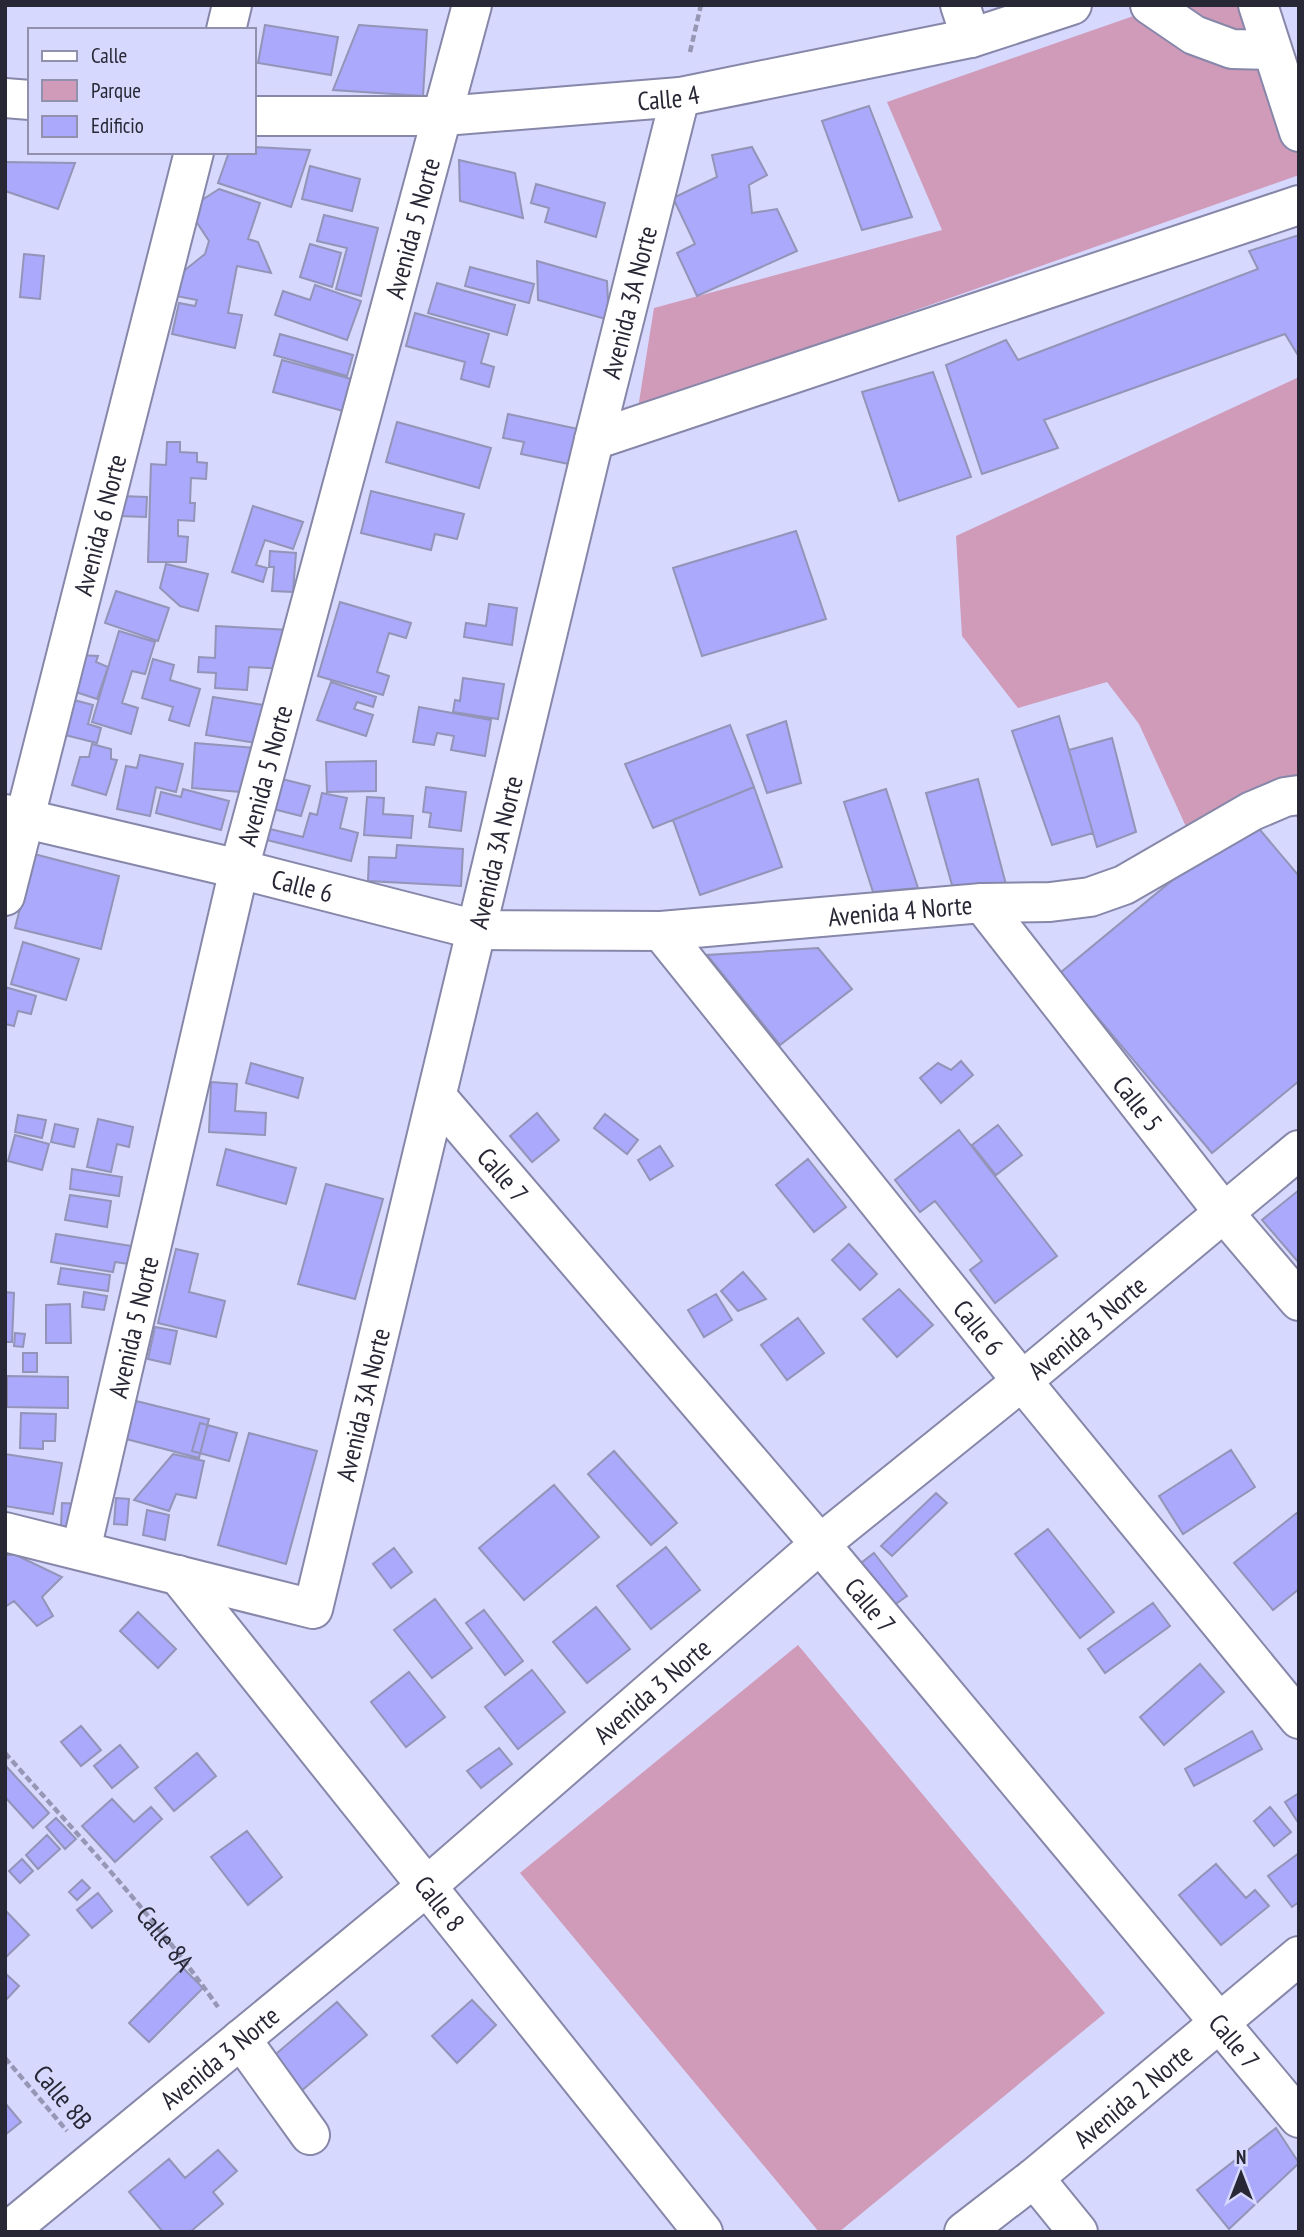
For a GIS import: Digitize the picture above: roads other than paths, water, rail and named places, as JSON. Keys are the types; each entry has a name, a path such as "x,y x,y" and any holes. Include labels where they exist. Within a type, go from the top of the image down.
{"street":[{"path":"226,28 232,5"},
{"name":"Avenida 5 Norte","path":"81,1550 239,869 472,5"},
{"name":"Calle 4","path":"256,116 444,116 680,96 965,22 1072,5"},
{"path":"1150,5 1194,35 1232,49 1272,50"},
{"path":"1258,5 1299,132"},
{"name":"Avenida 3A Norte","path":"178,1575 313,1609 594,440 680,96"},
{"path":"5,98 28,100"},
{"name":"Avenida 6 Norte","path":"5,896 15,816 193,154"},
{"path":"594,440 1299,205"},
{"name":"Avenida 4 Norte","path":"477,930 661,931 982,903 1051,902 1090,897 1124,885 1252,811 1285,797 1299,795"},
{"name":"Calle 6","path":"15,816 239,869 477,930"},
{"name":"Calle 5","path":"982,903 1224,1213 1299,1301"},
{"name":"Calle 6","path":"661,931 1022,1381 1299,1719"},
{"name":"Calle 7","path":"437,1097 820,1544 1299,2118"},
{"name":"Avenida 3 Norte","path":"7,2232 427,1886 820,1544 1022,1381 1299,1150"},
{"path":"5,1532 178,1575"},
{"name":"Calle 8","path":"178,1575 703,2232"},
{"name":"Avenida 2 Norte","path":"964,2232 1034,2178 1299,1956"},
{"path":"241,2039 310,2135"},
{"path":"1034,2178 1078,2232"}]}
